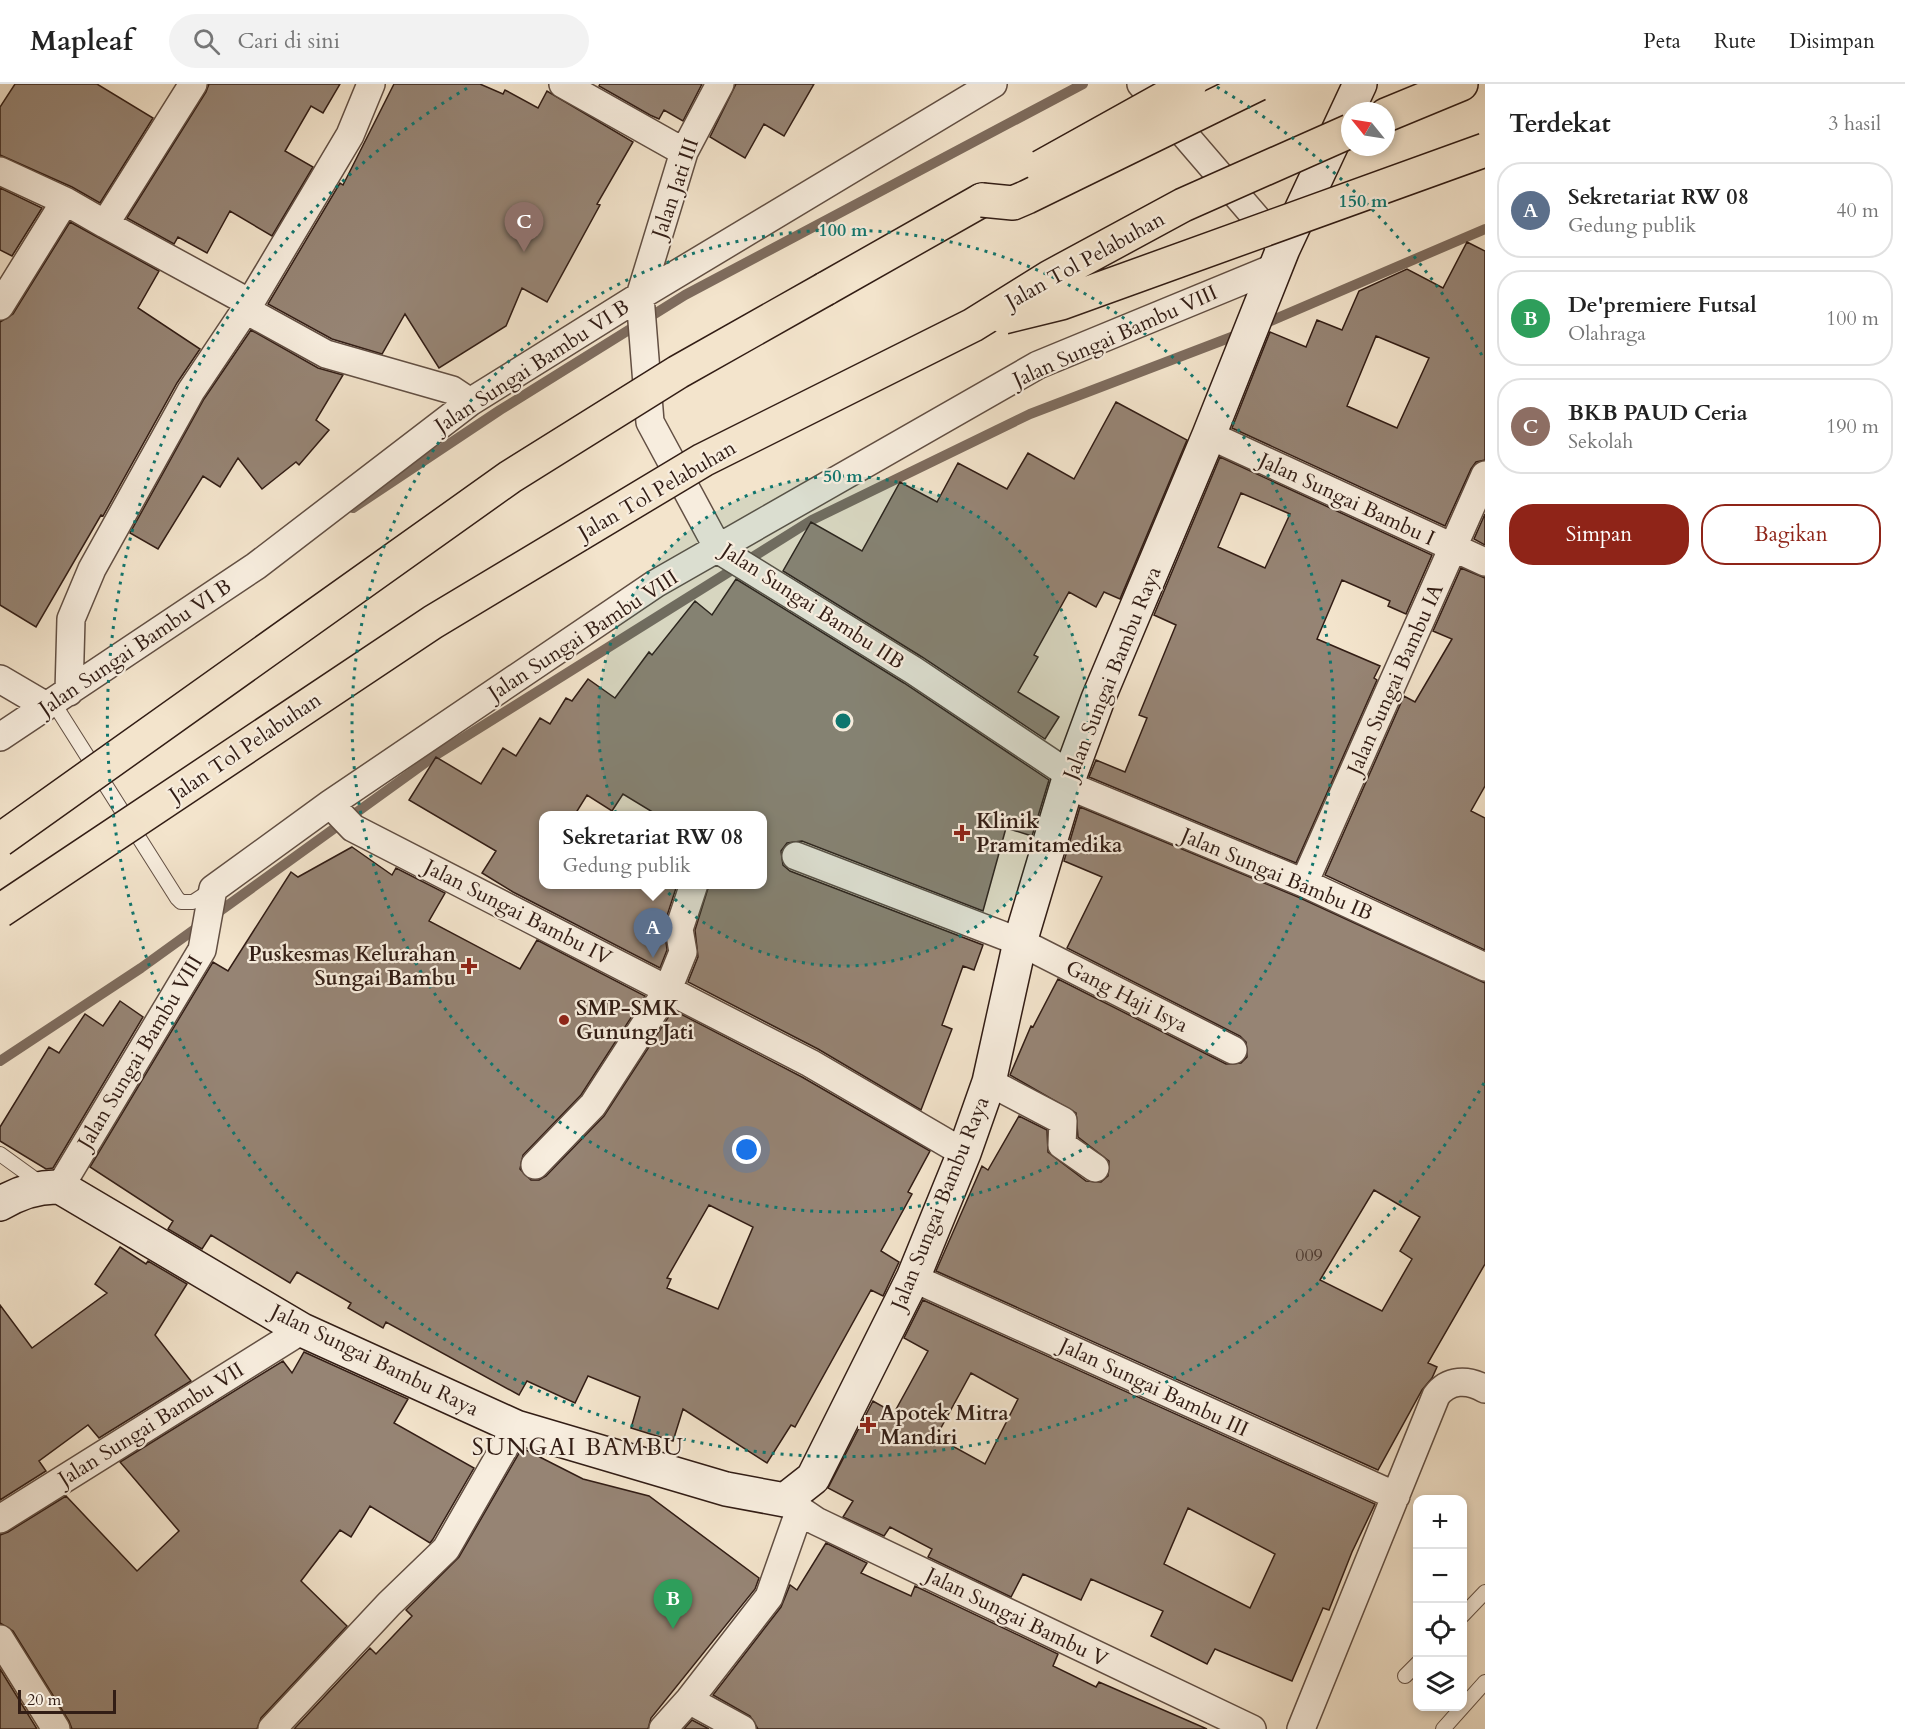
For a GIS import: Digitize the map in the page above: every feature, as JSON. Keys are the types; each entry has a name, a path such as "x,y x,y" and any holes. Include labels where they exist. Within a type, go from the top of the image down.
{"highway":[{"path":"0,840 510,477 678,372 1190,84"},
{"path":"982,200 1012,203 1027,197 1258,84"},
{"path":"1395,112 1461,84"},
{"name":"Jalan Tol Pelabuhan","path":"0,911 423,629 703,460 973,325 1050,276 1183,205 1341,135"},
{"path":"973,325 1061,303 1485,150"}],"street":[{"path":"105,224 194,84"},
{"path":"0,679 58,706 71,619 92,569 192,391 248,306 350,135 371,84"},
{"path":"562,84 684,152"},
{"name":"Jalan Jati III","path":"640,305 684,152 720,84"},
{"name":"Jalan Sungai Bambu VI B","path":"0,737 58,706 256,566 470,402 640,305 993,84"},
{"path":"1141,84 1280,258"},
{"name":"Jalan Sungai Bambu Raya","path":"52,1186 302,1330 516,1427 726,1489 792,1506 813,1478 913,1278 964,1153 989,1082 1020,942 1069,780 1098,699 1209,435 1280,258 1360,84"},
{"path":"0,171 64,201 105,224 248,306 326,354 452,390 470,402"},
{"path":"0,306 64,201"},
{"name":"Jalan Sungai Bambu VIII","path":"52,1186 202,950 211,896 331,805 655,584 723,552 1038,365 1280,258"},
{"name":"Jalan Sungai Bambu IIB","path":"640,305 650,422 723,552 913,670 1069,780"},
{"name":"Jalan Sungai Bambu I","path":"1209,435 1485,562"},
{"name":"Jalan Sungai Bambu IA","path":"1304,883 1485,475"},
{"name":"Jalan Sungai Bambu IB","path":"1069,780 1304,883 1485,967"},
{"name":"Jalan Sungai Bambu IV","path":"331,805 353,828 810,1063 964,1153"},
{"name":"Gang Haji Isya","path":"796,856 1020,942 1233,1050"},
{"path":"535,1165 593,1105 668,989 683,952 679,929 693,889"},
{"path":"989,1082 1063,1121 1062,1145 1095,1168"},
{"path":"0,1204 14,1196 52,1186"},
{"name":"Jalan Sungai Bambu III","path":"913,1278 1396,1496"},
{"name":"Jalan Sungai Bambu VII","path":"0,1519 302,1330"},
{"path":"1301,1729 1436,1396 1442,1388 1460,1381 1476,1384 1485,1389"},
{"path":"272,1729 390,1604 446,1550 516,1427"},
{"path":"663,1729 690,1700 769,1597 792,1506"},
{"name":"Jalan Sungai Bambu V","path":"792,1506 1251,1729"},
{"path":"0,1639 57,1729"},
{"path":"690,1700 742,1729"}],"lane":[{"path":"58,706 177,898 181,902 193,902 211,896"},
{"path":"0,1154 52,1186"},
{"path":"1467,1611 1485,1592"},
{"path":"1405,1676 1413,1668"},
{"path":"1443,1729 1485,1682"}],"building":[{"path":"15,84 97,84 153,118 100,203 72,187 0,155 0,107"},
{"path":"209,84 340,84 323,113 311,106 285,151 313,167 272,236 230,211 207,253 178,237 174,244 127,218"},
{"path":"394,84 480,84 503,94 505,90 538,108 547,91 633,142 597,204 600,205 547,302 522,288 506,326 439,368 405,314 382,354 332,339 268,304 340,183 343,185"},
{"path":"600,84 702,84 683,121 664,110 659,119 650,115 599,86"},
{"path":"736,84 814,84 784,136 764,124 745,158 710,137"},
{"path":"0,188 42,208 12,256 0,250"},
{"path":"70,222 159,271 138,308 200,349 177,383 103,516 101,515 36,627 0,605 0,322 13,314"},
{"path":"1467,242 1485,251 1485,460 1476,462 1471,469 1445,526 1232,428 1270,332 1306,347 1317,320 1342,330 1359,291 1407,269 1443,288","holes":["1376,336 1429,358 1397,428 1347,406"]},
{"path":"251,330 318,368 343,375 316,420 329,430 299,465 296,462 262,489 238,458 220,487 203,476 158,549 130,533 204,399"},
{"path":"1116,402 1187,440 1120,599 1104,592 1096,607 1069,592 1034,655 1038,657 1018,692 1059,717 1045,739 922,657 783,571 811,522 862,551 900,482 937,502 958,463 1007,489 1028,453 1074,479"},
{"path":"1220,457 1432,555 1406,614 1388,606 1390,601 1342,580 1317,639 1380,666 1374,678 1377,680 1296,863 1089,777 1096,760 1125,772 1147,718 1139,715 1176,625 1154,615","holes":["1241,493 1290,514 1265,568 1218,547"]},
{"path":"1485,514 1485,545 1474,539"},
{"path":"1461,568 1485,578 1485,786 1471,811 1485,818 1485,950 1325,875 1404,696 1415,702 1452,639 1433,631"},
{"path":"736,579 904,683 1049,780 1032,836 1006,828 983,911 802,841 787,843 781,851 783,865 790,871 983,945 974,970 963,966 942,1025 952,1029 921,1110 818,1049 688,982 698,957 695,930 708,889 767,889 767,811 651,811 623,794 612,811 587,795 577,811 539,811 539,889 676,889 664,925 667,950 660,968 513,892 482,873 496,851 409,800 436,757 481,784 503,748 516,756 540,718 550,724 566,698 572,701 588,679 615,698 649,652 652,655 695,601 712,615"},
{"path":"1080,807 1298,897 1485,983 1485,1264 1428,1363 1437,1367 1432,1378 1422,1390 1378,1470 936,1271 982,1166 988,1170 1019,1116 1047,1130 1048,1152 1086,1181 1101,1182 1108,1176 1109,1161 1078,1137 1076,1113 1010,1075 1031,1026 1033,1027 1058,979 1226,1064 1241,1063 1247,1057 1246,1042 1240,1036 1067,948 1102,877 1064,861","holes":["1374,1190 1420,1217 1400,1251 1412,1259 1382,1311 1320,1280"]},
{"path":"352,847 392,875 396,868 445,893 429,921 520,969 537,940 645,996 581,1095 523,1155 520,1169 531,1180 539,1180 546,1176 604,1116 673,1010 802,1077 930,1151 908,1192 912,1194 881,1251 899,1262 883,1296 871,1290 795,1427 791,1425 767,1463 683,1409 673,1441 631,1428 640,1397 588,1376 575,1403 527,1381 519,1395 386,1322 383,1328 348,1308 351,1303 297,1272 290,1283 211,1235 202,1249 168,1229 173,1221 90,1167 213,962 228,971 291,872 298,877","holes":["709,1205 753,1227 718,1309 667,1288 671,1279 667,1278"]},
{"path":"120,1001 143,1017 53,1168 46,1169 0,1141 0,1127 49,1047 59,1053 85,1014 103,1026"},
{"path":"120,1247 146,1264 148,1261 187,1284 155,1335 191,1381 99,1438 88,1425 39,1461 46,1471 0,1500 0,1305 32,1348 107,1293 95,1284"},
{"path":"923,1300 1375,1504 1352,1552 1329,1610 1323,1608 1292,1681 1215,1649 1207,1664 1151,1636 1163,1611 1091,1579 1081,1600 1023,1574 1011,1597 928,1557 932,1549 890,1527 884,1536 843,1517 853,1501 828,1488 873,1401 894,1413 928,1351 904,1338","holes":["971,1373 1018,1399 985,1464 936,1437","1188,1508 1275,1554 1250,1608 1164,1564"]},
{"path":"304,1352 408,1399 394,1423 474,1468 433,1539 430,1543 370,1506 351,1537 340,1530 301,1581 347,1626 261,1718 257,1729 72,1729 13,1631 0,1623 0,1535 66,1496 137,1571 179,1531 120,1462 283,1361 292,1373"},
{"path":"522,1448 583,1479 649,1496 759,1578 755,1589 651,1718 648,1729 294,1729 370,1648 376,1654 412,1616 406,1610 459,1557"},
{"path":"826,1543 867,1563 861,1573 911,1596 915,1586 1058,1654 1053,1666 1096,1687 1099,1682 1207,1729 758,1729 750,1716 713,1695 781,1607 790,1585 797,1590"},
{"path":"0,1669 37,1729 0,1729"},
{"path":"692,1720 709,1729 684,1729"}],"waterway":[{"path":"353,508 500,410 685,295 1083,84"},
{"path":"1259,326 1485,229"},
{"path":"0,1061 141,968 436,755 812,520 1030,414 1242,333"}],"place":[{"name":"BKB PAUD Ceria","path":"524,252"},
{"name":"Klinik Pramitamedika","path":"962,833"},
{"name":"Sekretariat RW 08","path":"653,958"},
{"name":"Puskesmas Kelurahan Sungai Bambu","path":"469,966"},
{"name":"SMP-SMK Gunung Jati","path":"564,1020"},
{"name":"Apotek Mitra Mandiri","path":"868,1425"},
{"name":"De'premiere Futsal","path":"673,1629"}],"district":[{"name":"SUNGAI BAMBU","path":"578,1447"}]}
